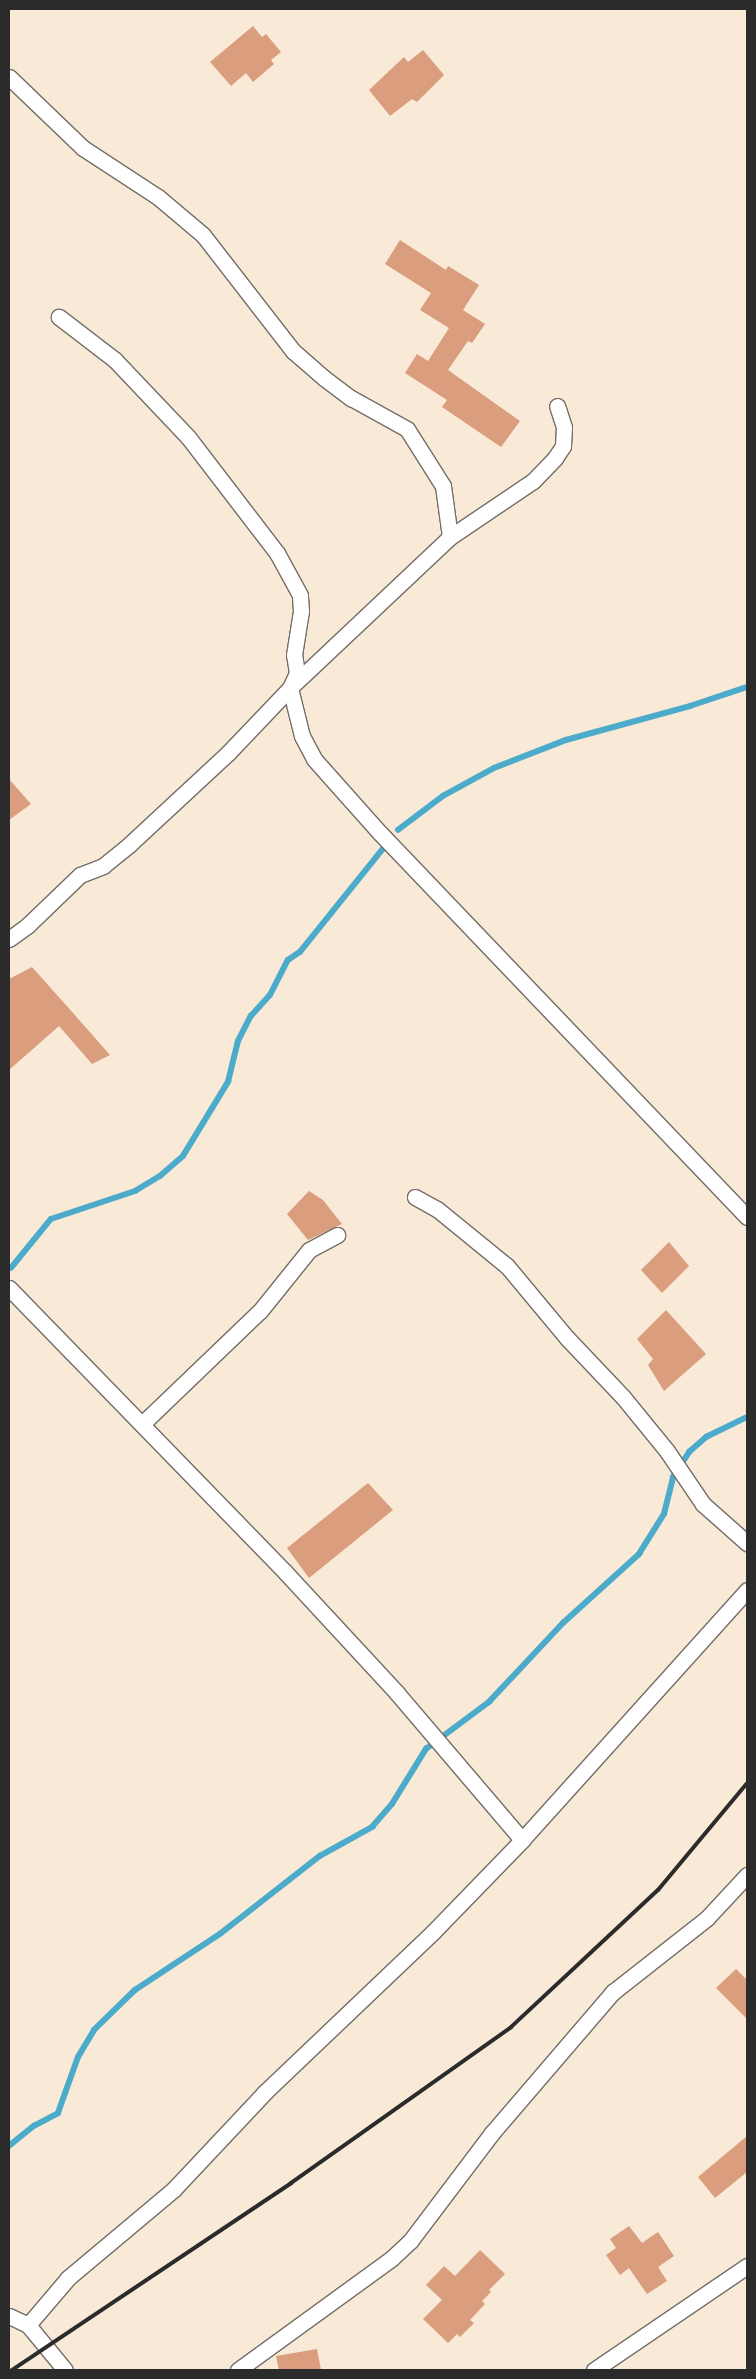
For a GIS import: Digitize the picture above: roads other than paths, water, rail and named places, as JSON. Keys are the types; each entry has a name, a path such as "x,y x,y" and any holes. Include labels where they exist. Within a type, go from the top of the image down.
{"street":[{"path":"9,76 83,148 158,197 202,235 288,344 306,362 351,398 407,429 443,486 450,538"},
{"path":"59,317 115,360 188,437 247,512 294,580 301,611 294,655 297,673 290,688 302,736 314,759 380,833 747,1217"},
{"path":"9,939 28,925 80,874 103,866 130,844 228,753 290,688 450,538 533,481 556,458 563,446 564,427 557,406"},
{"path":"415,1197 437,1209 507,1266 567,1338 623,1397 667,1451 703,1504 747,1542"},
{"path":"142,1424 260,1311 309,1250 336,1235"},
{"path":"9,1288 142,1424 396,1693 522,1840"},
{"path":"28,2325 68,2278 180,2183 264,2093 433,1932 522,1840 747,1590"},
{"path":"238,2370 392,2258 411,2240 492,2133 613,1992 707,1918 747,1875"},
{"path":"594,2370 747,2266"},
{"path":"9,2316 28,2325 65,2370"}],"waterway":[{"path":"398,830 443,796 494,768 566,740 690,706 747,687"},
{"path":"11,1268 51,1219 135,1191 160,1176 183,1156 228,1082 238,1041 251,1016 270,995 288,960 300,952 382,850"},
{"path":"9,2146 34,2126 58,2113 78,2057 94,2030 135,1990 220,1934 320,1856 372,1827 392,1804 426,1749 489,1702 563,1623 639,1554 664,1514 673,1477 689,1452 706,1437 747,1417"}],"railway":[{"path":"12,2370 291,2183 511,2027 658,1890 747,1783"}]}
